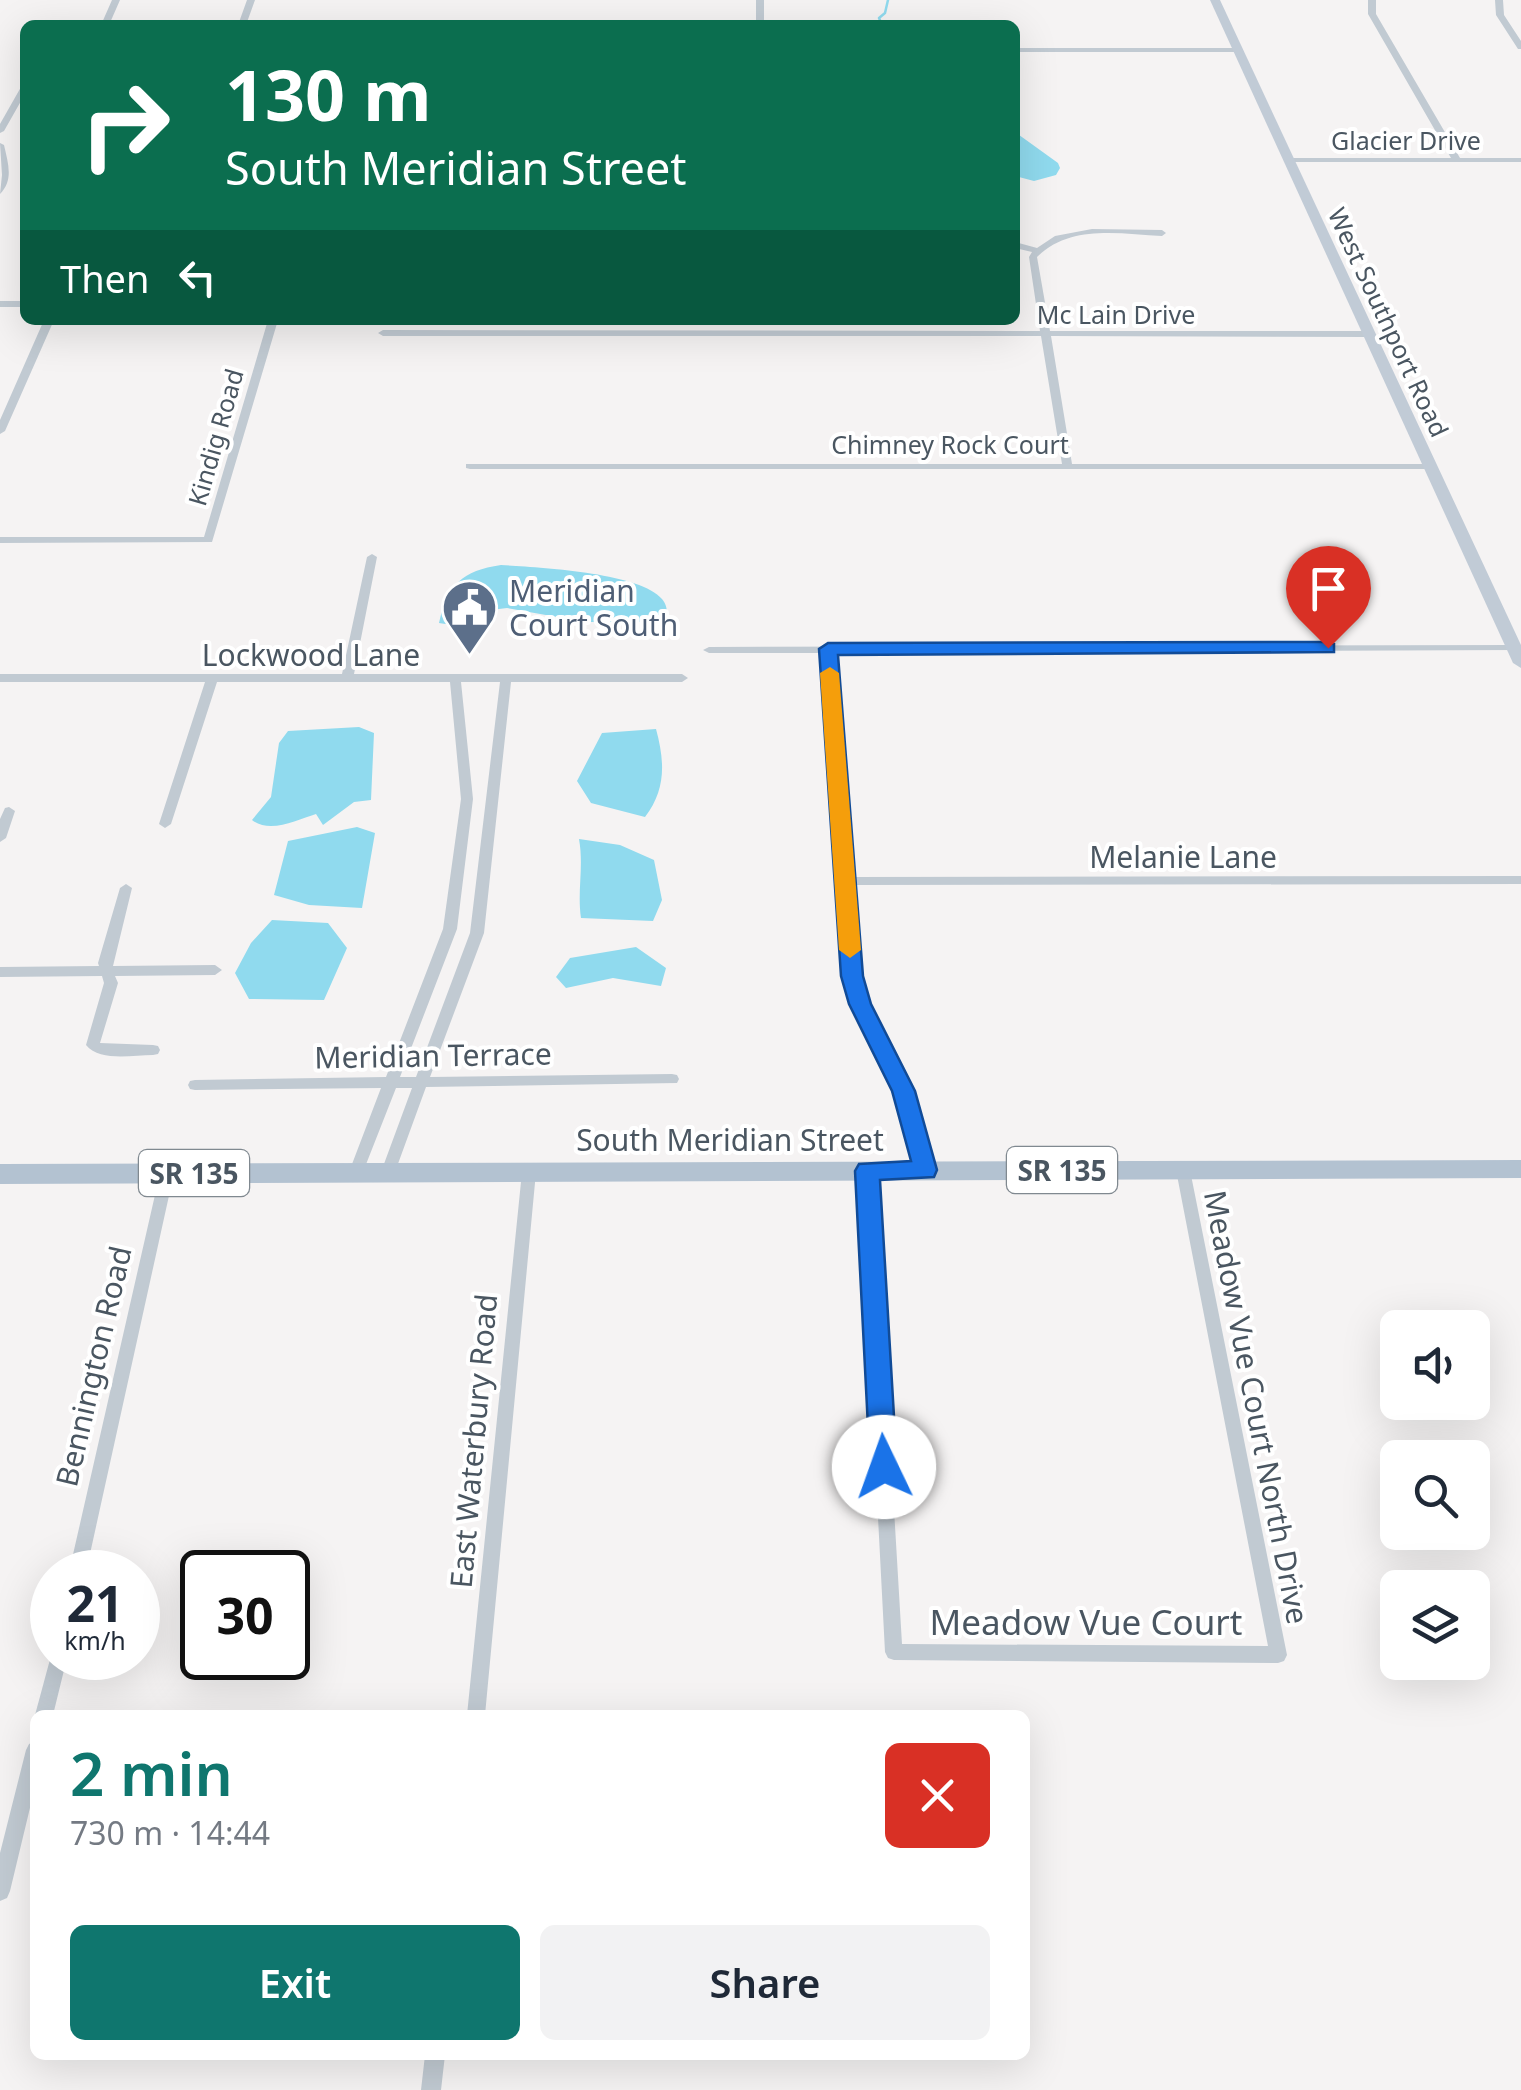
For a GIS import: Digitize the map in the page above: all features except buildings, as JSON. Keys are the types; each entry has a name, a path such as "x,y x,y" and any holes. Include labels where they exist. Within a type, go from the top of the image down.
{"main road":[{"name":"West Southport Road","path":"1216,0 1521,663"},
{"name":"South Meridian Street","path":"0,1174 1521,1169"}],"street":[{"path":"1372,0 1372,14 1457,160"},
{"path":"1500,0 1500,15 1521,47"},
{"path":"1020,50 1238,50"},
{"path":"0,132 20,95"},
{"path":"0,145 6,175 0,191"},
{"name":"Glacier Drive","path":"1291,160 1521,160"},
{"path":"1068,466 1031,263 1037,251 1054,240 1079,234 1162,233"},
{"path":"1020,247 1037,251"},
{"path":"0,431 47,325"},
{"name":"Kindig Road","path":"0,540 208,540 272,325"},
{"path":"486,333 488,325"},
{"name":"Mc Lain Drive","path":"384,333 1370,334"},
{"path":"0,396 15,396"},
{"name":"Chimney Rock Court","path":"470,466 1431,468"},
{"path":"347,680 372,556"},
{"path":"708,650 1514,648"},
{"path":"828,649 856,993 903,1091 925,1170"},
{"name":"Lockwood Lane","path":"0,678 682,678"},
{"path":"356,1172 450,929 467,799 455,679"},
{"path":"388,1172 477,933 506,679"},
{"path":"166,824 212,680"},
{"path":"0,838 8,811"},
{"name":"Melanie Lane","path":"845,881 1521,880"},
{"path":"126,888 106,962 111,982 95,1048 153,1050"},
{"path":"0,972 215,970"},
{"name":"Meridian Terrace","path":"195,1085 672,1079"},
{"name":"Meadow Vue Court North Drive","path":"1183,1170 1278,1655"},
{"name":"Meadow Vue Court","path":"867,1171 894,1652 1278,1655"},
{"name":"East Waterbury Road","path":"476,1710 529,1172"},
{"name":"Bennington Road","path":"82,1550 167,1173"},
{"path":"45,1710 53,1680"},
{"path":"0,1891 30,1770"},
{"path":"430,2090 434,2060"}],"water":[{"path":"1020,136 1060,168 1056,175 1034,181 1020,177"},
{"path":"501,565 586,573 632,583 662,599 667,622 585,622 507,608 483,611 452,625 439,623 447,598 459,582 476,571"},
{"path":"359,727 374,733 371,800 354,802 323,825 316,814 275,826 252,820 271,797 279,743 288,731"},
{"path":"656,729 662,775 657,796 645,817 591,803 577,781 602,733"},
{"path":"357,827 375,833 362,908 309,905 274,895 288,841"},
{"path":"579,839 620,845 654,860 662,900 653,921 581,918"},
{"path":"272,920 328,923 347,948 324,1000 249,999 235,973 251,943"},
{"path":"636,947 666,968 661,986 613,978 566,988 556,977 570,958"}],"waterway":[{"path":"880,20 888,0"}],"slow traffic":[{"path":"830,673 850,950"}],"place":[{"name":"Meridian Court South","path":"470,656"}],"route":[{"path":"884,1467 867,1171 925,1170 914,1120 860,1004 852,976 828,649 1328,648"}]}
